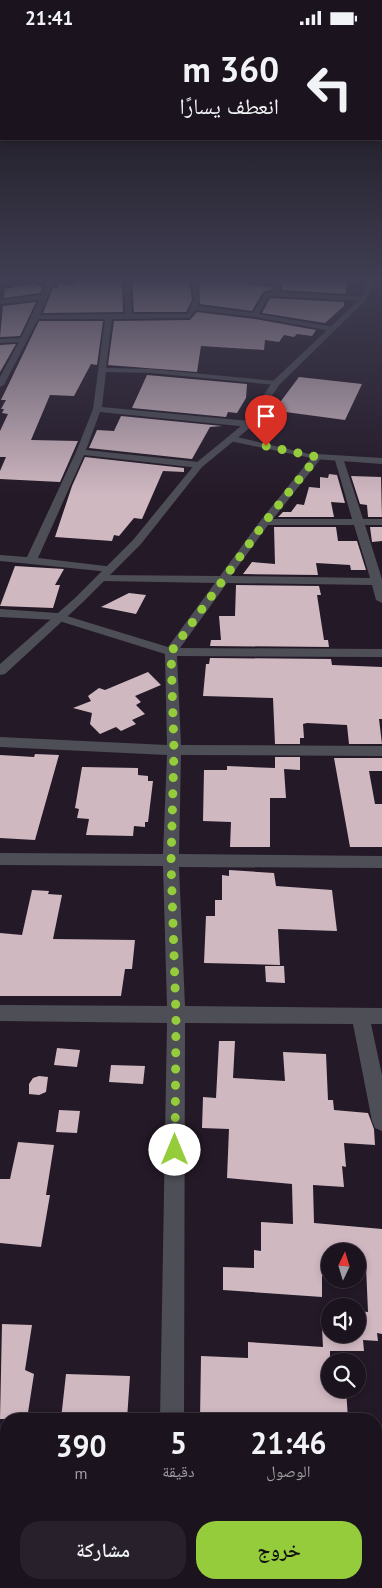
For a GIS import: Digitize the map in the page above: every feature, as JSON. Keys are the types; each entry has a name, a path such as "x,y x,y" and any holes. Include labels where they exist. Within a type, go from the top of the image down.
{"street":[{"path":"0,385 18,351"},
{"path":"31,561 81,452 97,409 104,351"},
{"path":"0,671 101,578 137,542 199,465 249,424 276,383 308,351"},
{"path":"102,369 151,371 276,383"},
{"path":"97,409 249,424"},
{"path":"232,439 317,457 340,460 382,461"},
{"path":"81,452 199,465"},
{"path":"172,1413 176,1016 171,862 174,750 171,652 265,522 317,457"},
{"path":"340,460 358,522 380,582 382,600"},
{"path":"265,522 382,522"},
{"path":"0,558 110,569"},
{"path":"101,578 380,582"},
{"path":"0,613 57,617 171,652 382,653"},
{"path":"0,742 174,750 382,751"},
{"path":"0,859 171,862 382,862"},
{"path":"0,1013 176,1016 382,1016"},
{"path":"360,1015 382,1121"}],"building":[{"path":"0,351 12,351 0,372"},
{"path":"24,351 99,351 97,365 91,364 74,396 50,395 31,440 78,441 60,482 0,479 0,471 6,457 0,457 0,431 8,414 2,413 4,409 1,409 6,400 1,400"},
{"path":"110,351 200,351 197,372 108,365"},
{"path":"147,375 247,384 246,398 237,413 228,412 226,417 132,408"},
{"path":"299,377 362,384 345,420 278,411 281,405 278,405"},
{"path":"121,416 222,426 210,427 192,459 89,448 97,430 114,431"},
{"path":"85,457 184,468 184,472 163,471 142,519 134,518 119,536 114,535 112,541 55,537 72,486"},
{"path":"329,474 337,475 345,503 331,502 334,517 278,517 283,512 291,512 297,504 304,505 309,487 320,488 320,477 328,478"},
{"path":"351,476 381,477 382,517 368,517 367,505 360,504"},
{"path":"274,527 336,527 338,541 357,541 366,570 351,570 350,565 316,563 318,575 243,574 252,562 275,564"},
{"path":"370,527 382,527 382,541 372,542"},
{"path":"15,566 64,569 55,585 60,585 53,608 0,606"},
{"path":"236,585 319,586 321,595 317,595 324,640 328,640 329,647 210,646 211,640 221,640 219,616 235,616"},
{"path":"129,593 146,595 136,614 101,607"},
{"path":"210,658 331,659 332,665 382,667 382,719 379,719 382,744 349,744 347,725 307,723 303,724 304,738 300,738 300,744 275,744 273,698 203,696 206,664 209,664"},
{"path":"148,672 161,685 135,696 141,702 136,705 145,714 132,720 136,724 121,731 116,727 100,734 90,724 92,713 73,708 91,701 88,696 99,688 105,690"},
{"path":"35,754 59,755 35,840 0,838 0,755 34,757"},
{"path":"275,757 300,757 300,770 284,769 286,798 270,798 270,847 230,847 231,822 203,821 204,770 227,770 227,766 275,768"},
{"path":"334,758 382,758 382,771 369,771 375,804 382,804 382,847 350,847"},
{"path":"82,767 138,768 138,775 148,776 148,781 153,781 148,822 145,822 145,827 134,826 133,836 86,835 89,819 77,818 79,809 75,808"},
{"path":"229,870 274,873 276,886 332,890 337,931 278,929 280,965 204,963 206,916 215,916 215,900 222,900 222,875 229,876"},
{"path":"32,890 49,891 48,894 62,895 53,939 135,940 132,969 125,969 121,996 0,996 0,933 22,935"},
{"path":"265,966 284,966 285,983 266,982"},
{"path":"219,1041 235,1041 233,1078 285,1081 283,1052 326,1054 328,1100 333,1100 334,1110 368,1113 374,1129 375,1145 344,1143 346,1167 342,1166 344,1187 313,1185 314,1223 382,1229 382,1334 377,1333 378,1341 366,1340 366,1312 368,1312 366,1243 321,1243 322,1297 223,1290 223,1267 254,1268 254,1250 261,1251 261,1222 293,1224 292,1184 227,1178 229,1129 202,1128 203,1097 216,1098"},
{"path":"57,1048 80,1050 77,1067 54,1065"},
{"path":"111,1065 145,1066 143,1084 109,1082"},
{"path":"39,1076 48,1077 46,1092 39,1095 29,1094 29,1084 33,1078"},
{"path":"59,1110 80,1111 77,1133 56,1132"},
{"path":"18,1142 54,1145 46,1195 50,1195 41,1247 0,1243 0,1179 10,1179"},
{"path":"2,1324 32,1325 25,1370 34,1374 28,1413 0,1413"},
{"path":"248,1342 323,1347 323,1343 363,1343 364,1351 330,1351 330,1353 321,1353 321,1398 347,1398 348,1413 200,1413 201,1356 248,1358"},
{"path":"66,1374 130,1376 127,1413 62,1413"}],"route":[{"path":"175,1150 176,1016 171,862 174,750 171,652 265,522 317,457 266,446"}]}
